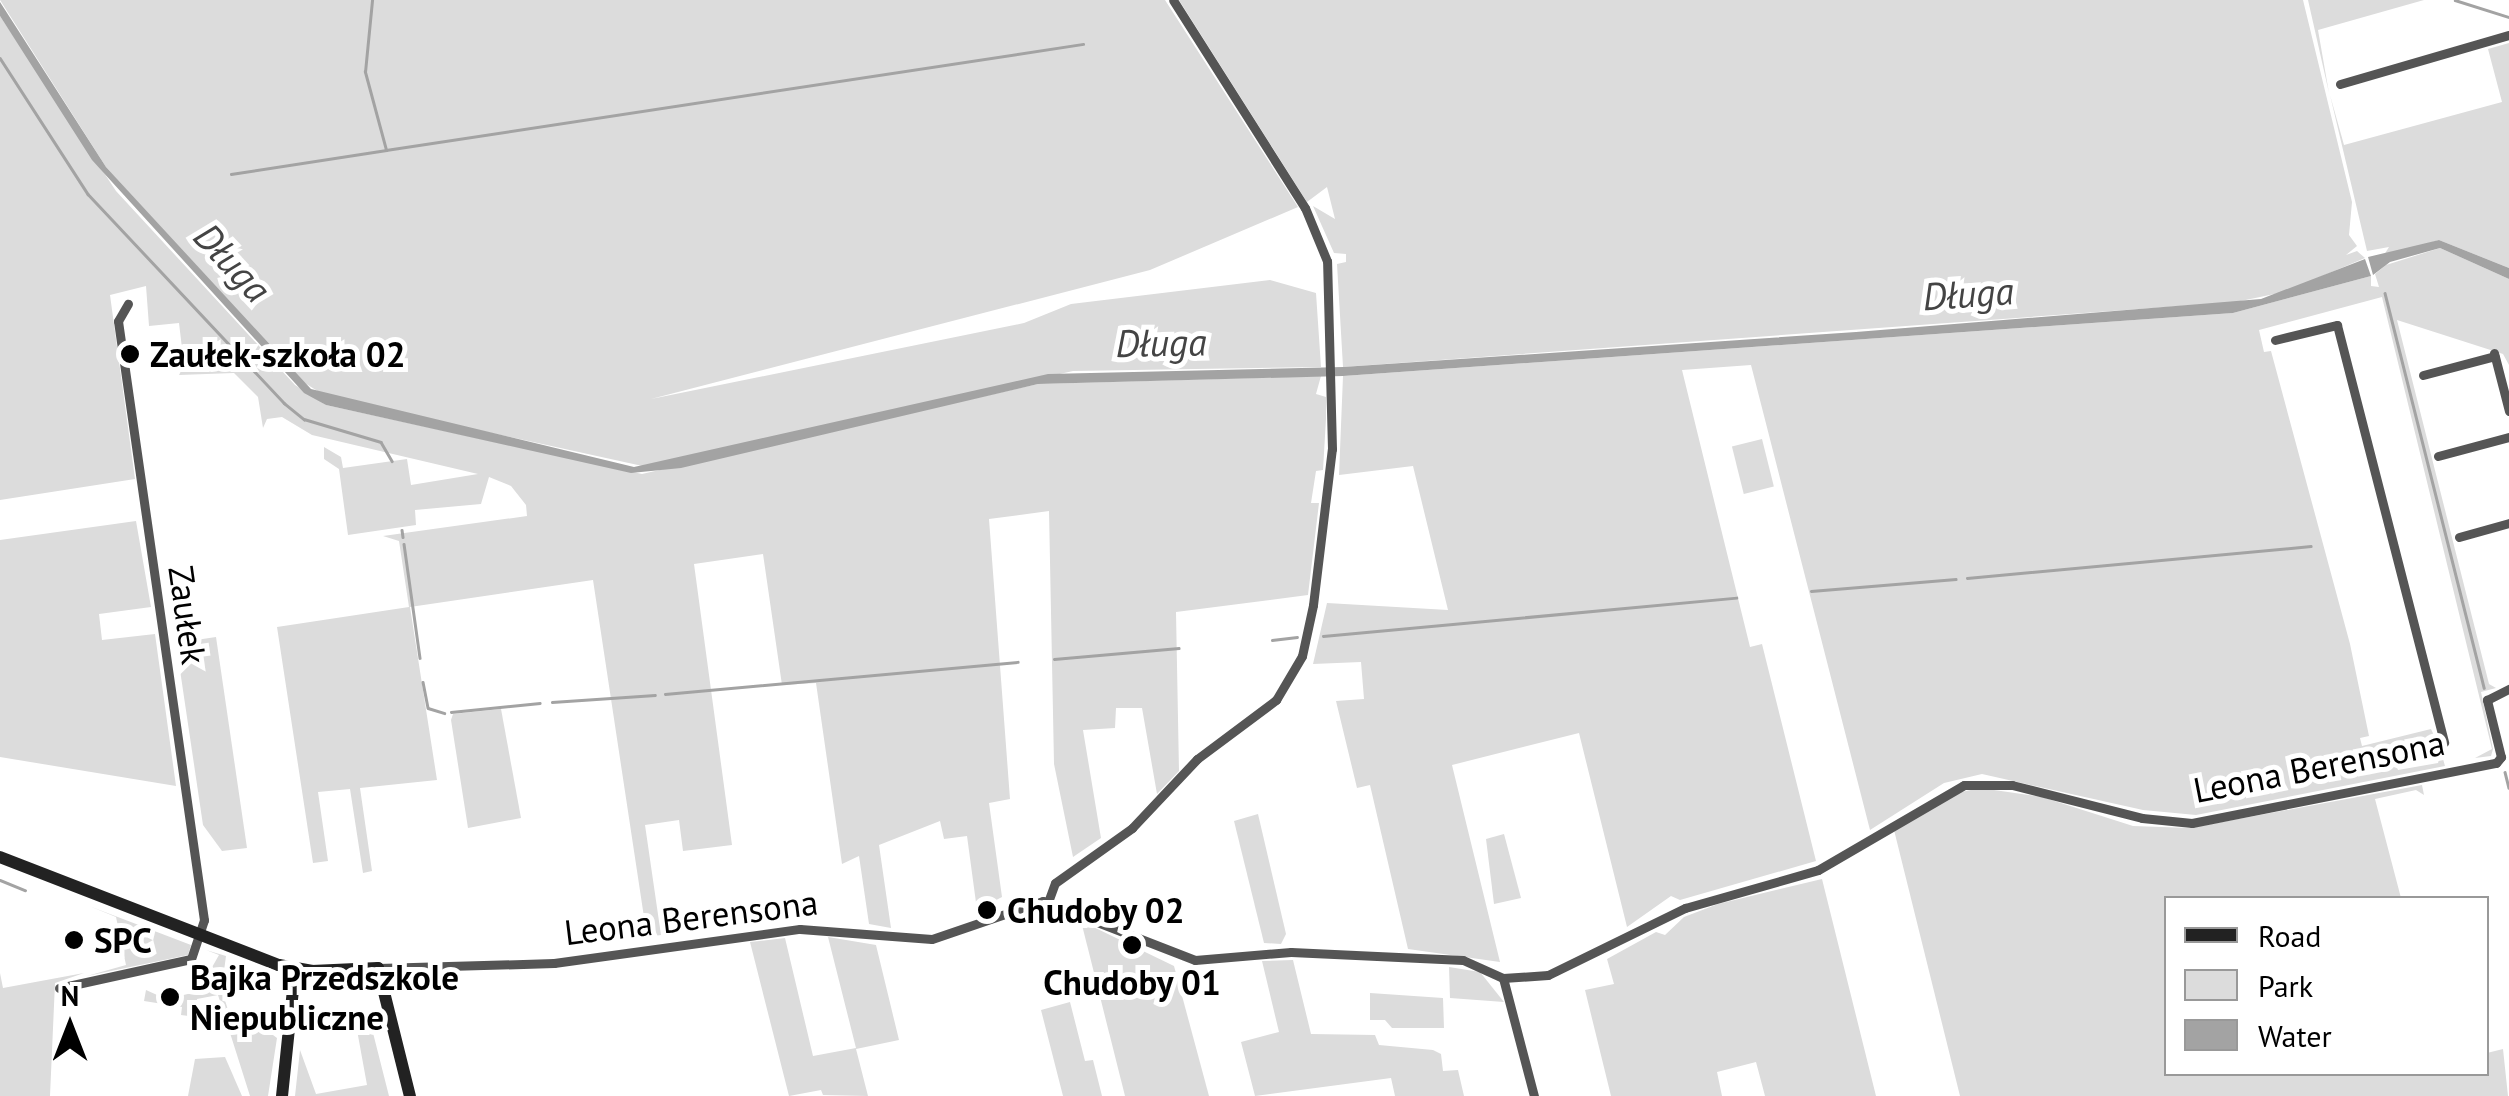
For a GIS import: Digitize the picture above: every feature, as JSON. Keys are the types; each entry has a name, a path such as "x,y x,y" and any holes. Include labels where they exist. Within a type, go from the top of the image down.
{"street":[{"path":"1048,902 1055,883 1147,814 1197,759 1276,700 1297,669 1313,606 1333,398 1332,282 1317,232 1172,0"},
{"path":"2340,84 2509,35"},
{"name":"Zaułek","path":"128,304 118,321 203,906 201,937"},
{"path":"2275,340 2337,325 2444,742"},
{"path":"2423,375 2494,354 2509,411"},
{"path":"2438,456 2509,437"},
{"path":"2459,537 2509,523"},
{"name":"Leona Berensona","path":"0,856 201,937 278,965 312,971 554,964 800,928 932,939 1024,904 1048,902 1195,960 1290,952 1463,960 1502,978 1563,972 1686,908 1813,872 1930,800 1970,784 2012,785 2142,818 2192,823 2496,763 2500,754 2487,700 2509,689"},
{"path":"59,988 186,962 201,937"},
{"path":"278,965 293,990 282,1096"},
{"path":"378,968 410,1096"},
{"path":"293,990 312,971"},
{"path":"1502,978 1534,1096"}],"green space":[{"path":"0,0 1165,0 1298,207 1150,270 651,399 1024,323 1071,304 1270,280 1316,293 1321,367 1073,371 647,467 327,397 300,380 106,167"},
{"path":"1179,0 2303,0 2352,202 2349,235 2357,246 2346,255 2357,251 2365,258 2284,292 2236,302 1343,367 1337,264 1346,262 1346,254 1334,253 1313,206 1335,219 1327,187 1307,202"},
{"path":"2308,0 2424,0 2318,30 2329,93"},
{"path":"0,16 116,191 295,385 326,405 642,474 1038,384 1321,376 1316,394 1326,397 1323,470 1316,471 1311,503 1319,503 1308,595 1176,612 1179,771 1157,794 1142,708 1116,708 1115,728 1083,730 1101,838 1073,857 1054,764 1049,511 989,519 1010,799 989,803 1002,897 977,910 967,836 944,839 940,821 879,845 891,928 869,924 859,856 842,864 816,683 782,685 763,554 694,564 732,845 683,851 679,820 645,825 661,935 647,937 593,580 410,607 437,780 360,788 372,871 363,873 350,789 318,792 328,861 313,863 277,627 409,607 399,541 383,536 527,516 526,505 511,486 489,477 481,504 415,510 416,525 348,535 339,469 324,459 324,447 341,457 343,468 407,459 411,485 478,474 312,435 282,417 267,419 263,428 258,397 234,373 179,375 184,365 179,323 149,326 146,286 110,295 135,479 0,500"},
{"path":"2509,43 2509,268 2439,240 2393,254 2384,255 2389,247 2367,251 2330,95 2344,145 2502,102 2488,49"},
{"path":"2440,248 2509,279 2509,365 2503,354 2397,320 2489,684 2496,688 2481,692 2493,749 2491,756 2475,758 2492,749 2382,297 2259,330 2264,352 2271,351 2350,644 2369,736 2360,738 2362,746 2431,729 2439,746 2419,740 2423,757 2403,764 2412,759 2409,745 2382,751 2385,766 2395,762 2398,770 2438,763 2441,752 2445,766 2196,815 2143,810 1982,774 1944,783 1870,830 1751,365 1682,370 1750,647 1762,644 1816,861 1680,900 1671,896 1627,927 1579,733 1452,765 1500,962 1408,949 1370,785 1357,788 1336,701 1364,699 1361,662 1313,664 1327,603 1448,610 1413,466 1339,475 1343,376 2233,313 2371,276 2371,286 2379,287 2375,274 2386,265"},
{"path":"1762,439 1774,487 1744,494 1732,446"},
{"path":"136,521 151,607 99,614 102,640 155,634 176,786 0,757 0,540"},
{"path":"216,637 247,848 222,851 203,825 176,643"},
{"path":"501,709 521,818 468,828 451,720 453,714"},
{"path":"2422,785 2424,795 2416,790 2375,799 2400,896 2164,896 2164,1076 2489,1076 2489,1052 2503,1049 2508,1096 1960,1096 1894,830 1957,793 1980,788 2042,797 2133,826 2190,828"},
{"path":"1258,814 1286,934 1281,944 1264,943 1234,821"},
{"path":"1504,834 1521,898 1494,904 1486,839"},
{"path":"1822,879 1876,1096 1765,1096 1756,1062 1717,1072 1722,1096 1611,1096 1585,990 1614,984 1607,959 1656,932 1665,935 1684,917 1718,904"},
{"path":"89,906 191,945 188,955 87,976 126,965 116,917"},
{"path":"1081,921 1174,966 1209,1096 1125,1096"},
{"path":"828,937 876,945 899,1040 856,1049 868,1096 823,1095 821,1090 789,1096 750,942 785,938 813,1056 856,1048"},
{"path":"206,950 226,956 222,986 230,990 223,994 234,1029 261,1026 277,1038 268,1096 250,1096 218,995 197,999 196,1017 181,1015 182,1007 144,1001 146,990 166,999 214,988 217,971 211,969 219,955"},
{"path":"1293,960 1311,1034 1375,1035 1379,1045 1433,1050 1441,1054 1443,1071 1458,1070 1464,1096 1395,1096 1391,1078 1255,1096 1241,1042 1279,1032 1262,961"},
{"path":"1449,967 1480,972 1504,1002 1450,998"},
{"path":"0,973 3,988 84,973 55,983 50,1096 0,1096"},
{"path":"1370,993 1443,998 1444,1028 1392,1028 1385,1020 1370,1020"},
{"path":"1070,1002 1085,1061 1093,1060 1102,1096 1063,1096 1041,1010"},
{"path":"371,1025 389,1096 295,1096 300,1050 316,1094 367,1085 357,1030"},
{"path":"225,1057 242,1096 188,1096 195,1059"}],"water":[{"path":"0,2 106,167 311,389 634,467 1048,374 1343,367 1856,332 2261,299 2365,259 2371,276 2233,313 1343,376 1038,384 681,468 631,473 326,405 304,393 92,160 0,16"},
{"path":"2439,240 2509,268 2509,279 2440,248 2390,262 2373,275 2368,257"}],"waterway":[{"path":"231,174 386,150 365,72 372,0"},
{"path":"2455,0 2509,17"},
{"path":"386,150 1083,44"},
{"path":"0,58 88,194 284,403 304,419 381,442 392,461"},
{"path":"2385,293 2484,688"},
{"path":"402,530 403,537"},
{"path":"404,544 420,658"},
{"path":"1967,578 2311,546"},
{"path":"1811,591 1956,579"},
{"path":"1323,636 1736,598"},
{"path":"1272,640 1297,637"},
{"path":"1054,659 1179,648"},
{"path":"665,694 1018,662"},
{"path":"423,682 428,708 444,713"},
{"path":"552,702 655,695"},
{"path":"451,712 540,703"},
{"path":"2505,772 2509,788"},
{"path":"0,880 25,890"}],"place":[{"name":"Zaułek-szkoła 02","path":"130,354"},
{"name":"Chudoby 02","path":"987,910"},
{"name":"SPC","path":"74,940"},
{"name":"Chudoby 01","path":"1132,945"},
{"name":"Bajka Przedszkole Niepubliczne","path":"170,997"}],"water label":[{"name":"Długa","path":"233,262"},
{"name":"Długa","path":"1968,293"},
{"name":"Długa","path":"1161,342"}]}
